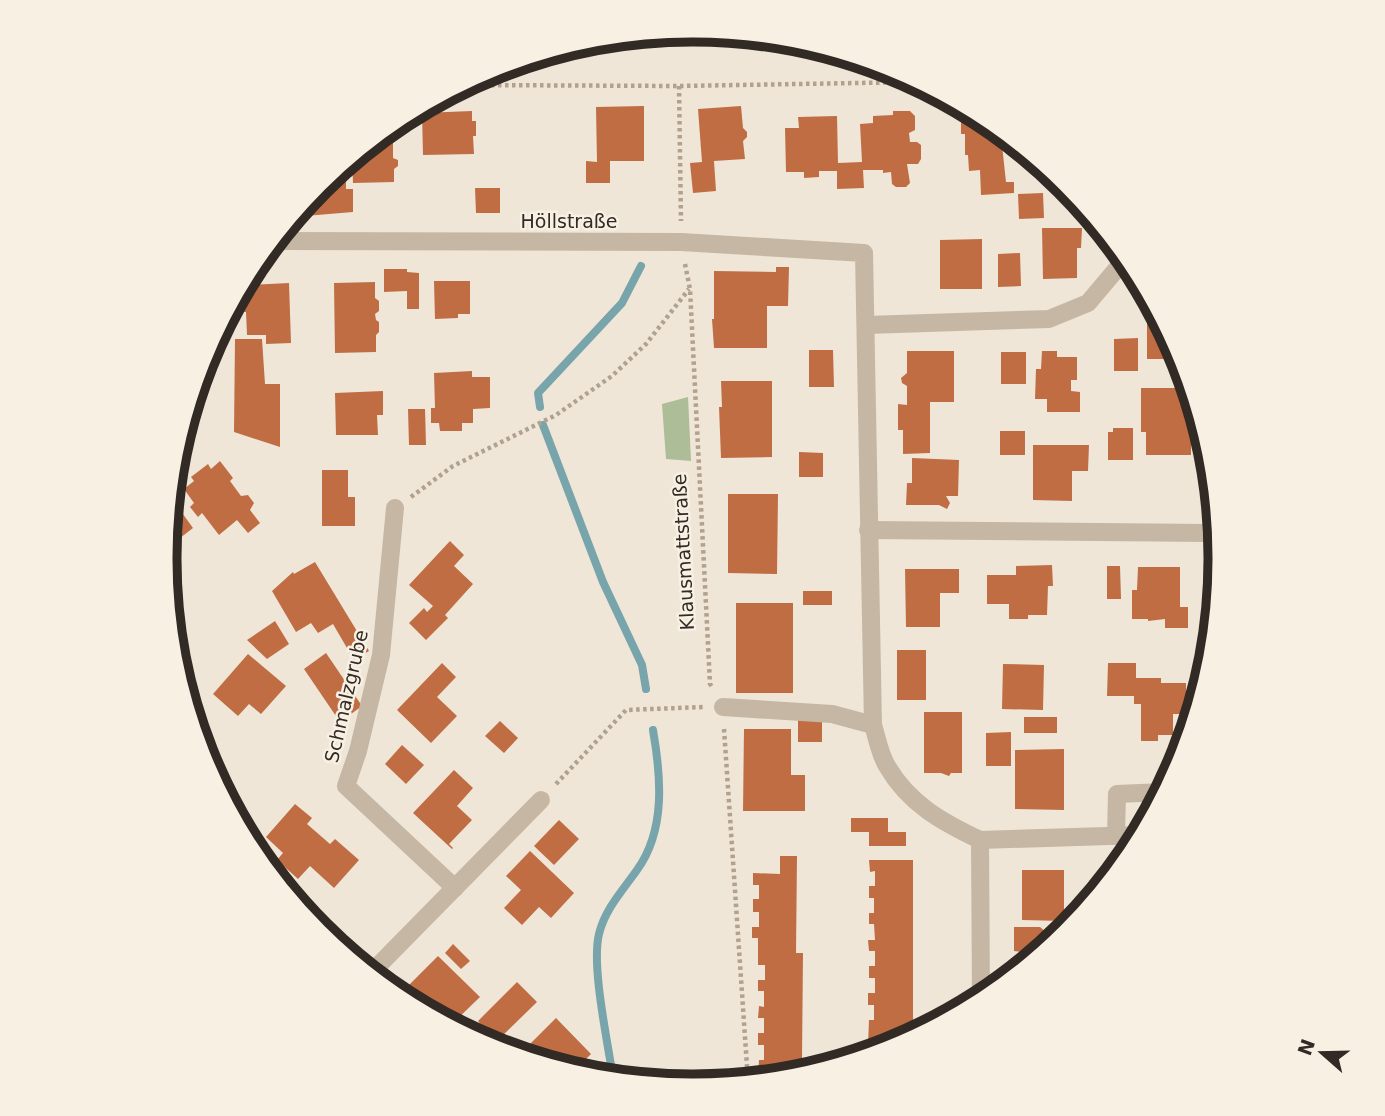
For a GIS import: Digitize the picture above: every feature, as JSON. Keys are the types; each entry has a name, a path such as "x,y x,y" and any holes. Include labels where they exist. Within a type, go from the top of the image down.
{"street":[{"name":"Höllstraße","path":"286,241 681,242 864,253 867,325"},
{"path":"1119,267 1088,303 1049,319 867,325 868,530 873,725 886,765 909,795 937,819 980,840 1128,836"},
{"name":"Schmalzgrube","path":"396,508 381,655 358,751 346,786 455,888"},
{"path":"868,530 1207,533"},
{"path":"723,707 832,714 873,725"},
{"path":"1116,836 1117,794 1152,793"},
{"path":"377,967 541,800"},
{"path":"980,840 981,986"}],"path":[{"path":"486,85 679,86 893,82"},
{"name":"Klausmattstraße","path":"679,86 681,242 690,289 710,684 723,707 747,1071"},
{"path":"396,508 453,466 556,415 612,376 646,344 690,289"},
{"path":"541,800 626,710 723,707"}],"green space":[{"path":"688,397 691,461 666,459 662,404"}],"building":[{"path":"644,106 644,161 610,161 610,183 586,183 586,161 597,162 596,107"},
{"path":"741,106 743,128 747,132 743,141 745,159 714,161 716,191 693,193 690,163 702,162 698,109"},
{"path":"472,111 472,121 476,121 474,154 423,155 422,119 432,113"},
{"path":"893,111 910,111 915,116 915,130 909,133 910,142 921,145 921,159 918,164 907,164 910,183 906,187 896,187 892,184 891,172 883,173 883,170 863,170 864,188 837,189 837,171 819,171 819,177 804,178 804,172 786,172 785,128 799,128 798,117 837,116 838,163 862,162 860,124 873,123 873,116 893,115"},
{"path":"961,118 1002,145 1006,182 1014,182 1014,193 981,195 980,170 969,171 968,155 965,155 965,134 961,134"},
{"path":"393,140 393,158 398,160 398,166 394,169 394,182 353,183 352,170"},
{"path":"339,182 346,182 346,189 353,189 353,212 307,216"},
{"path":"475,188 500,188 500,213 476,213"},
{"path":"1043,193 1044,218 1019,219 1018,194"},
{"path":"1042,228 1082,228 1081,248 1077,248 1077,278 1043,279"},
{"path":"982,239 982,289 940,289 940,240"},
{"path":"1020,253 1021,286 998,287 998,254"},
{"path":"776,267 789,267 788,306 767,306 767,348 714,348 714,271 776,272"},
{"path":"384,269 407,269 407,272 419,273 419,309 407,309 407,291 384,292"},
{"path":"434,281 470,281 470,314 458,314 458,318 435,319"},
{"path":"375,282 375,298 379,301 379,311 375,314 379,322 376,352 335,353 334,283"},
{"path":"289,283 291,343 266,344 266,335 247,335 246,312 240,311 255,285"},
{"path":"1147,315 1168,359 1147,359"},
{"path":"1138,338 1138,371 1114,371 1114,339"},
{"path":"235,339 262,339 265,384 280,384 280,447 234,432"},
{"path":"809,350 833,350 834,387 809,387"},
{"path":"907,351 954,351 954,402 930,402 930,453 903,454 903,430 898,430 898,404 907,405 907,386 902,383 901,378 907,373"},
{"path":"1042,351 1057,351 1057,357 1077,357 1077,380 1071,380 1071,391 1080,392 1080,412 1047,412 1047,399 1035,399 1036,369 1041,369"},
{"path":"1001,352 1026,352 1026,384 1001,384"},
{"path":"472,371 472,377 490,377 490,408 473,409 473,423 462,423 462,431 440,431 439,423 431,423 431,408 435,408 434,373"},
{"path":"721,381 772,381 772,457 721,458"},
{"path":"1141,388 1179,388 1193,432 1191,455 1146,455 1146,432 1141,432"},
{"path":"383,391 383,415 377,415 378,435 336,435 335,393"},
{"path":"408,409 425,409 426,445 409,445"},
{"path":"1113,428 1133,428 1133,460 1108,460 1108,432 1113,432"},
{"path":"1000,431 1025,431 1025,455 1000,455"},
{"path":"1033,445 1089,445 1088,471 1072,471 1072,501 1033,500"},
{"path":"799,452 823,453 823,477 799,477"},
{"path":"912,458 959,460 958,496 946,496 950,503 947,509 939,505 906,505 907,483 912,483"},
{"path":"220,461 233,478 230,481 241,496 248,495 254,503 250,510 260,523 248,533 237,520 219,535 202,513 198,517 190,507 194,503 184,489 194,481 191,477 208,464 211,469"},
{"path":"322,470 348,470 348,497 355,497 355,526 322,526"},
{"path":"728,494 778,494 777,574 728,573"},
{"path":"179,509 193,528 178,540"},
{"path":"450,541 464,555 454,566 473,584 445,615 448,618 426,640 409,623 424,608 427,612 433,606 409,585"},
{"path":"315,562 369,651 354,660 333,624 318,633 311,623 296,632 272,591 293,572 294,574"},
{"path":"1052,565 1053,586 1048,586 1047,615 1009,619 1009,604 987,604 987,575 1016,575 1016,566"},
{"path":"1107,566 1120,566 1121,599 1107,599"},
{"path":"1138,567 1180,567 1180,607 1188,607 1188,628 1165,628 1165,619 1132,619 1132,590 1137,590"},
{"path":"905,569 959,569 959,593 940,593 940,627 906,627"},
{"path":"803,591 832,591 832,605 803,605"},
{"path":"736,603 793,603 793,693 736,693"},
{"path":"275,621 289,644 267,659 247,640"},
{"path":"897,650 926,650 926,700 897,700"},
{"path":"326,653 362,706 340,722 304,669"},
{"path":"248,654 286,686 261,714 249,704 238,716 213,694"},
{"path":"442,663 456,677 437,697 457,716 431,743 397,710"},
{"path":"1108,663 1136,663 1136,678 1161,678 1161,683 1186,683 1184,714 1173,714 1173,735 1158,735 1158,741 1141,741 1141,704 1134,704 1134,696 1107,696"},
{"path":"1003,664 1044,665 1043,710 1002,709"},
{"path":"924,712 962,712 962,773 951,773 949,776 924,773"},
{"path":"798,717 822,717 822,742 798,742"},
{"path":"1024,717 1057,717 1057,733 1024,733"},
{"path":"500,721 518,738 504,753 485,736"},
{"path":"744,729 791,729 791,775 805,775 805,811 743,811"},
{"path":"1011,732 1011,766 986,766 986,733"},
{"path":"402,745 424,765 406,784 385,764"},
{"path":"1064,749 1064,810 1015,809 1015,750"},
{"path":"454,770 473,788 457,806 472,820 449,844 452,849 413,813"},
{"path":"295,804 312,818 307,824 330,844 335,839 359,860 334,888 310,866 298,879 277,860 283,853 266,837"},
{"path":"851,818 888,818 888,832 906,832 906,846 869,846 869,832 851,832"},
{"path":"559,820 579,839 554,865 534,846"},
{"path":"530,851 574,893 551,918 539,907 522,925 504,908 521,890 506,876"},
{"path":"780,856 797,856 796,953 803,953 802,1060 809,1060 758,1070 759,1060 764,1060 764,1045 758,1045 758,1033 764,1033 764,1018 758,1018 759,1006 764,1007 764,991 758,991 758,980 765,980 765,965 758,965 758,938 752,938 752,927 759,927 759,912 753,912 753,899 759,899 759,885 753,885 753,873 780,874"},
{"path":"869,860 913,860 913,1020 923,1020 868,1043 869,1020 874,1020 874,1005 868,1005 868,993 875,993 875,978 869,978 869,966 875,966 875,951 869,951 868,940 875,940 874,924 869,924 869,913 874,913 874,898 869,898 869,886 875,886 875,871 870,872"},
{"path":"1022,870 1064,870 1064,915 1059,921 1022,920"},
{"path":"1014,927 1040,927 1047,933 1022,955 1022,952 1014,951"},
{"path":"453,944 470,961 461,969 445,953"},
{"path":"438,956 480,997 458,1018 407,987"},
{"path":"517,982 537,1002 501,1037 483,1029 478,1021"},
{"path":"556,1018 591,1054 583,1062 528,1046"}],"waterway":[{"path":"540,407 538,393 622,303 641,266"},
{"path":"543,425 603,582 642,665 646,689"},
{"path":"611,1067 599,984 597,948 606,916 637,870 653,838 659,802 653,730"}]}
